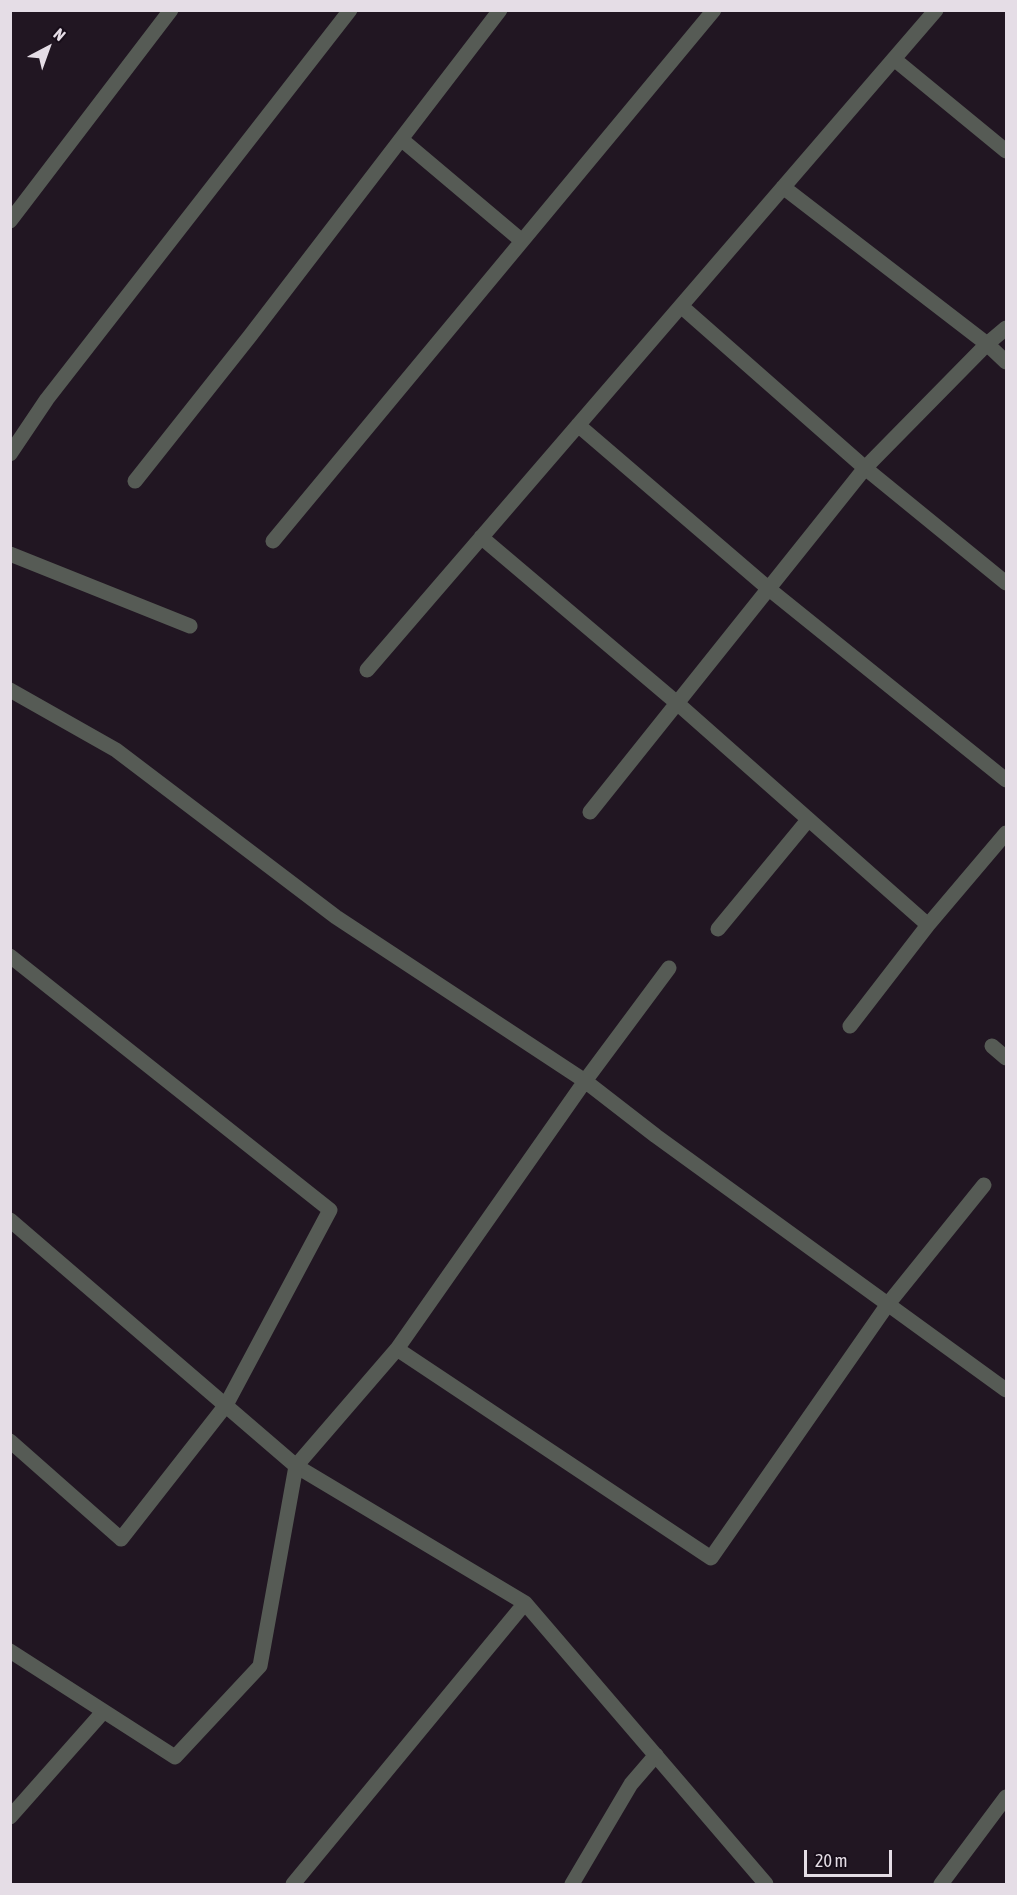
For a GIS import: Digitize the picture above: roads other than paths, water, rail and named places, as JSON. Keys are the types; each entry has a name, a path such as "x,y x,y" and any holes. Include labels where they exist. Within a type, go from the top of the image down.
{"street":[{"path":"10,221 171,10"},
{"path":"10,454 47,399 350,10"},
{"path":"135,481 500,10"},
{"path":"273,541 714,10"},
{"path":"367,670 936,10"},
{"path":"894,59 1006,151"},
{"path":"401,139 522,241"},
{"path":"783,187 987,344 1006,362"},
{"path":"681,306 865,468 1006,583"},
{"path":"590,812 865,468 987,344 1006,328"},
{"path":"578,425 769,589 1006,780"},
{"path":"481,537 677,703 928,925"},
{"path":"10,554 190,626"},
{"path":"10,690 116,750 336,917 585,1082 1006,1390"},
{"path":"718,929 808,820"},
{"path":"850,1026 928,925 1006,833"},
{"path":"10,956 330,1210 226,1406 121,1539 10,1441"},
{"path":"10,1652 174,1757 260,1666 296,1466 397,1349 585,1082 669,968"},
{"path":"992,1046 1006,1058"},
{"path":"397,1349 711,1558 888,1304 984,1185"},
{"path":"10,1220 296,1466 525,1603 766,1884"},
{"path":"293,1884 525,1603"},
{"path":"10,1817 103,1712"},
{"path":"572,1884 631,1784 656,1755"},
{"path":"941,1884 1006,1797"}]}
